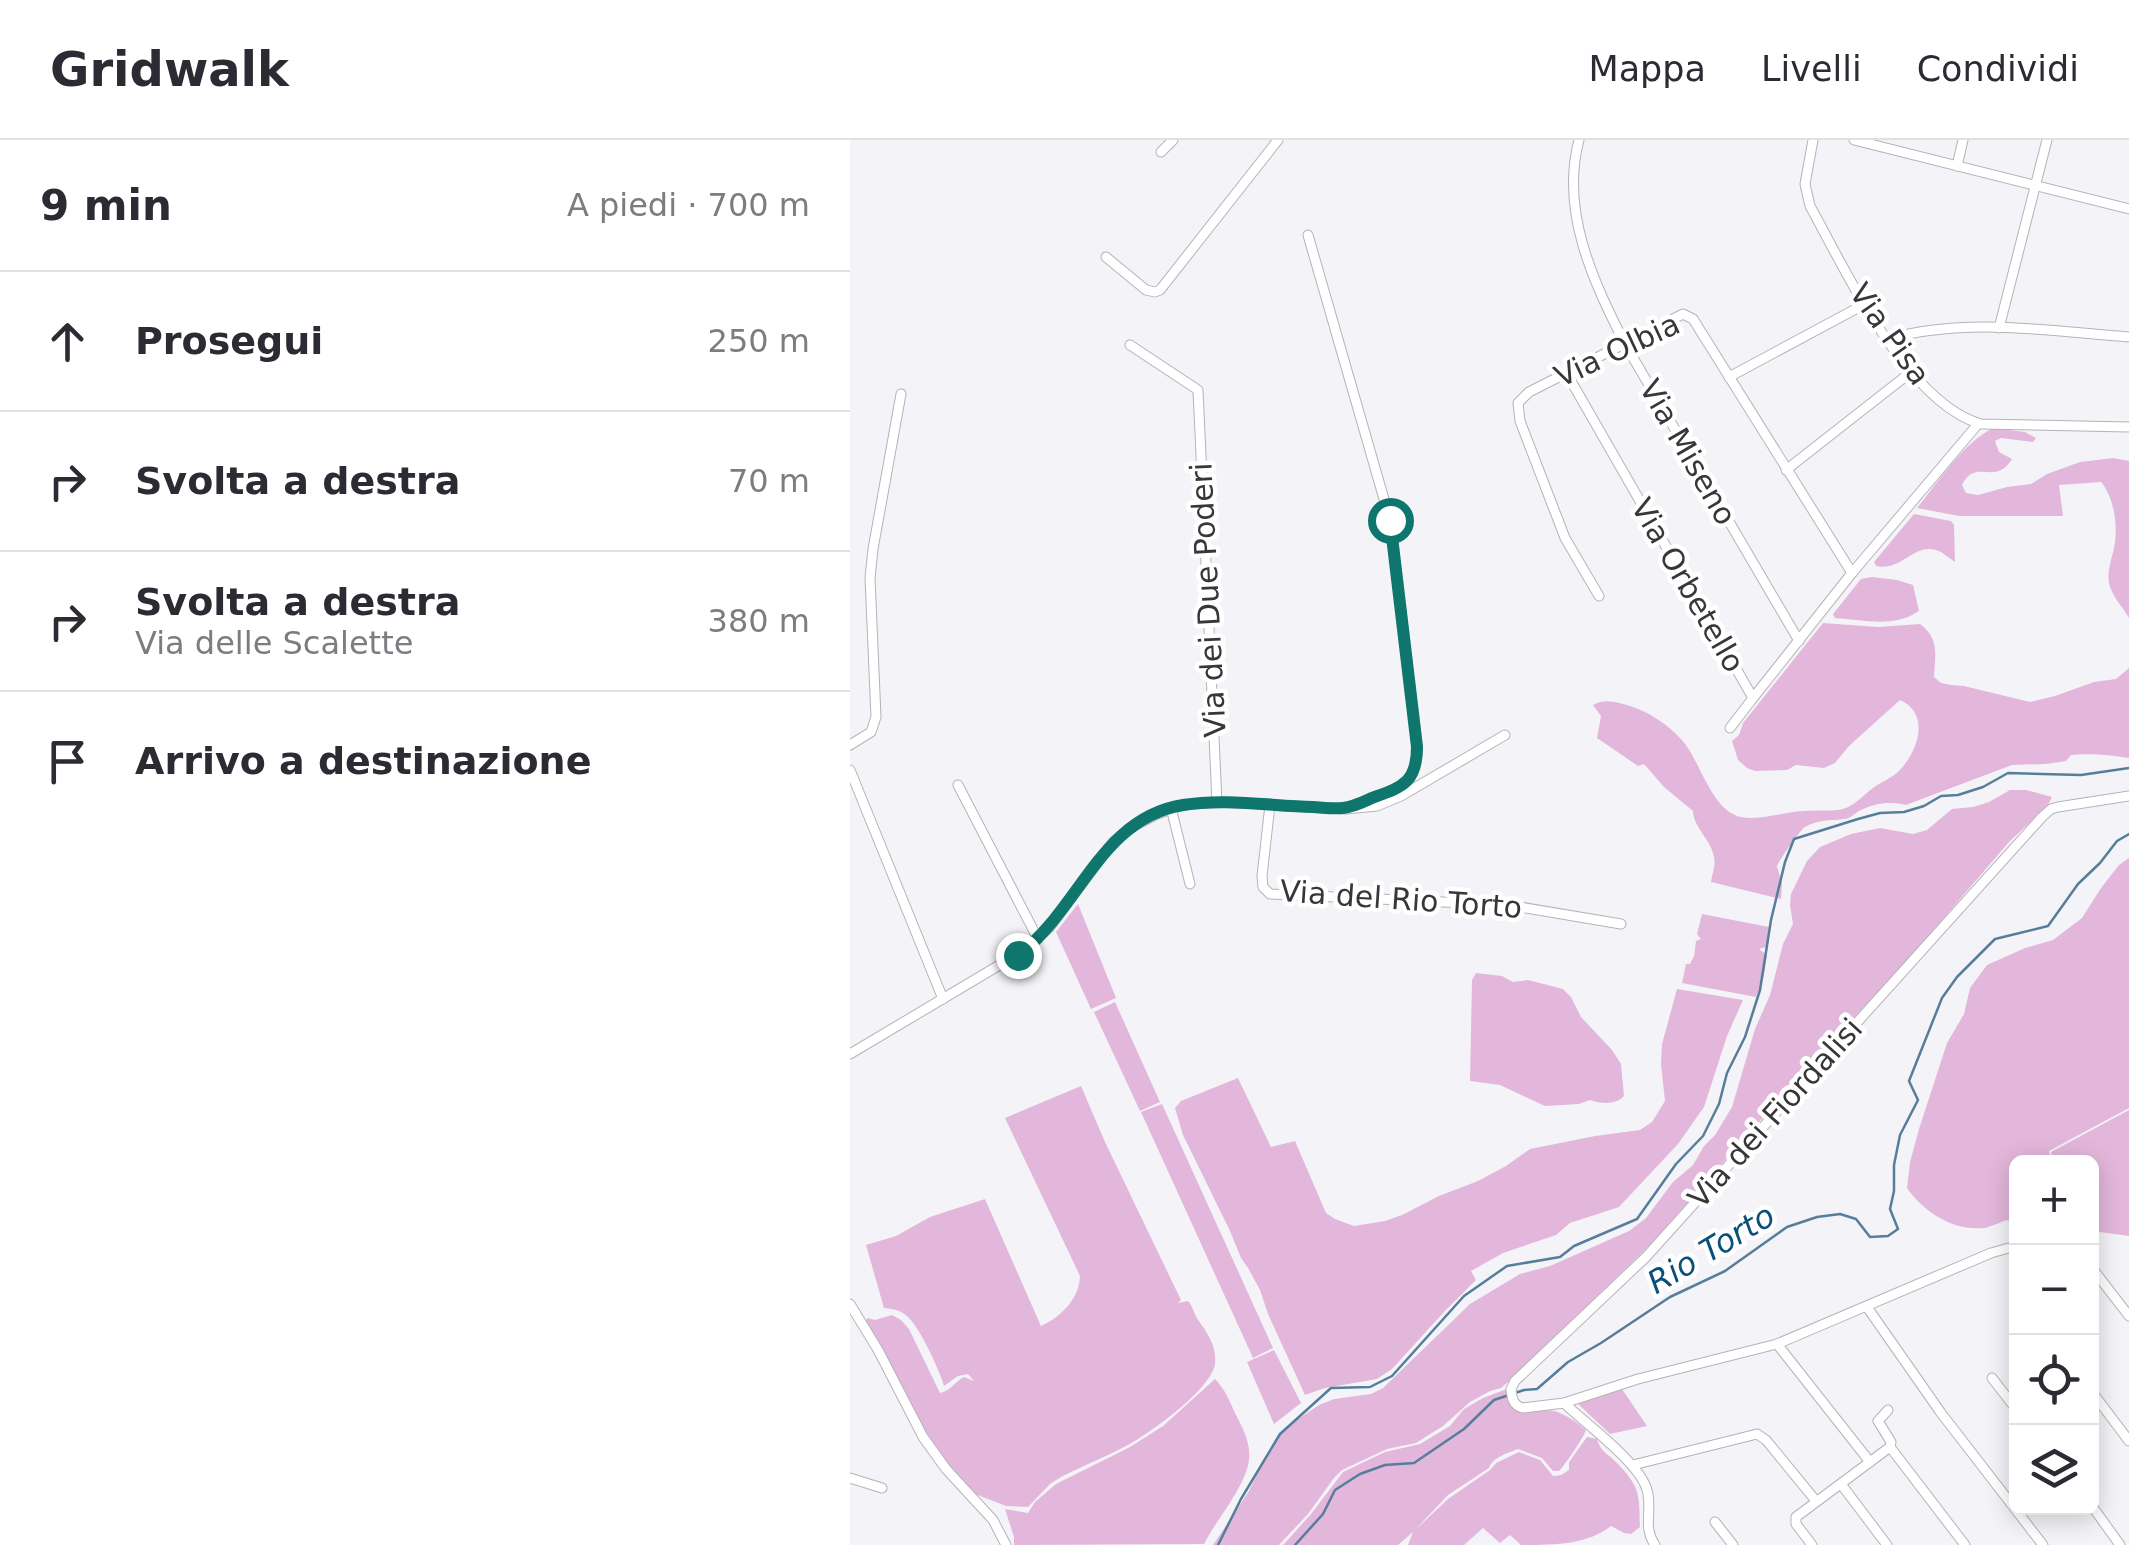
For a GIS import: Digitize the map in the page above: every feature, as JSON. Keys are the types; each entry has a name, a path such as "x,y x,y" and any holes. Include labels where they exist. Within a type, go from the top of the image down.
{"street":[{"path":"1162,152 1173,140"},
{"path":"1106,257 1146,290 1160,290 1278,140"},
{"name":"Via Miseno","path":"1579,140 1573,180 1578,227 1594,276 1625,344 1799,641"},
{"name":"Via Pisa","path":"1814,140 1805,181 1807,201 1865,304 1911,372 1945,406 1978,424"},
{"path":"1854,140 2129,210"},
{"path":"1957,166 1963,140"},
{"path":"1999,328 2047,140"},
{"path":"1308,234 1390,520 1417,747 1414,769 1406,782 1346,808"},
{"path":"1730,376 1865,304"},
{"name":"Via Olbia","path":"1599,596 1565,538 1518,412 1519,401 1687,314 1852,573"},
{"path":"1888,339 1941,328 2129,337"},
{"name":"Via dei Due Poderi","path":"1130,345 1198,390 1217,802"},
{"path":"1786,470 1911,372"},
{"name":"Via Orbetello","path":"1567,374 1753,698 1978,424"},
{"path":"850,744 871,732 876,721 871,572 901,394"},
{"path":"1978,424 2129,427"},
{"path":"1730,728 1753,698"},
{"path":"850,1054 1018,955 1051,925 1113,842 1141,822 1171,808 1217,802 1374,807 1396,800 1505,735"},
{"path":"850,770 943,999"},
{"path":"958,785 1038,939"},
{"name":"Via dei Fiordalisi","path":"2009,1248 1777,1344 1638,1379 1564,1403 1524,1408 1514,1402 1511,1389 1515,1380 1646,1256 2046,812 2129,796"},
{"name":"Via del Rio Torto","path":"1270,806 1262,880 1264,888 1272,894 1508,905 1621,924"},
{"path":"1171,808 1190,884"},
{"path":"2099,1277 2129,1316"},
{"path":"850,1304 883,1358 923,1438 993,1520 1006,1545"},
{"path":"1867,1307 1941,1413 2042,1545"},
{"path":"1777,1344 1870,1462"},
{"path":"1992,1378 2009,1400"},
{"path":"2099,1401 2129,1441"},
{"path":"1564,1403 1633,1465 1647,1488 1648,1531 1654,1545"},
{"path":"1888,1410 1878,1420 1890,1447 1965,1545"},
{"path":"1633,1465 1757,1434 1816,1501"},
{"path":"1812,1545 1796,1524 1796,1517 1890,1447"},
{"path":"850,1478 882,1488"},
{"path":"1841,1484 1887,1545"},
{"path":"2098,1515 2120,1545"},
{"path":"1715,1522 1733,1545"}],"shaded area":[{"path":"1994,428 2025,432 2036,438 2033,442 2001,438 1995,441 1999,452 2012,459 1999,471 1967,477 1962,485 1966,493 1978,495 2031,484 2080,462 2113,458 2129,461 2129,618 2109,583 2116,525 2110,497 2101,482 2059,485 2063,516 1959,516 1917,508 1962,452"},
{"path":"1914,514 1951,521 1955,562 1932,549 1916,552 1894,565 1876,566 1874,562"},
{"path":"1872,577 1913,585 1919,611 1889,621 1835,618 1833,614 1861,579"},
{"path":"1823,623 1878,627 1920,624 1931,635 1934,677 1941,683 2030,702 2116,679 2129,668 2129,758 2078,754 2066,761 2012,765 1906,805 1877,805 1847,818 1810,824 1799,833 1777,866 1781,899 1711,882 1714,857 1693,811 1644,764 1638,766 1597,738 1601,716 1593,705 1620,703 1664,724 1688,748 1714,795 1731,813 1756,818 1843,809 1906,763 1918,733 1916,714 1910,706 1900,700 1835,763 1824,768 1796,765 1787,770 1755,771 1738,760 1732,741"},
{"path":"2010,790 2052,797 1649,1246 1508,1382 1470,1402 1416,1443 1387,1449 1342,1470 1279,1545 1213,1545 1285,1428 1319,1405 1383,1388 1470,1304 1520,1274 1550,1266 1629,1231 1646,1218 1673,1182 1693,1165 1732,1107 1783,944 1793,924 1791,894 1807,861 1820,847 1851,834 1880,828 1913,834 1927,830 1952,809 1989,802"},
{"path":"2129,858 2129,1108 2049,1151 2050,1155 2009,1155 2009,1221 1972,1228 1950,1223 1922,1205 1907,1188 1919,1129 1947,1043 1964,1014 1970,988 1987,965 2053,940 2082,918 2119,865"},
{"path":"1078,904 1116,998 1091,1009 1056,932"},
{"path":"1702,914 1769,927 1766,947 1759,949 1767,955 1756,997 1682,983 1686,964 1690,964 1696,941 1701,939 1697,934"},
{"path":"1476,973 1563,989 1621,1064 1624,1096 1608,1103 1590,1100 1545,1106 1500,1085 1470,1081 1472,980"},
{"path":"1677,989 1743,1000 1704,1107 1678,1144 1619,1207 1570,1223 1556,1235 1503,1253 1471,1271 1476,1280 1392,1369 1377,1379 1305,1395 1260,1290 1183,1135 1175,1108 1181,1101 1238,1078 1271,1147 1295,1141 1326,1213 1354,1226 1385,1221 1478,1181 1530,1149 1640,1130 1652,1122 1665,1101 1662,1044"},
{"path":"1115,1002 1160,1102 1140,1111 1094,1012"},
{"path":"1081,1086 1181,1300 1178,1303 1190,1304 1211,1341 1215,1364 1194,1395 1147,1433 1061,1477 1028,1507 1006,1506 975,1494 940,1455 913,1412 865,1321 868,1318 892,1315 901,1320 940,1393 964,1377 974,1381 968,1374 944,1386 913,1322 900,1311 884,1308 866,1245 896,1236 930,1217 985,1199 1041,1326 1055,1318 1072,1300 1080,1276 1005,1118"},
{"path":"1162,1104 1273,1348 1253,1358 1141,1112"},
{"path":"2129,1110 2129,1236 2099,1232 2099,1155 2051,1152"},
{"path":"1274,1350 1301,1403 1274,1424 1247,1362"},
{"path":"1215,1379 1243,1429 1249,1459 1237,1491 1204,1544 1014,1545 1005,1509 1028,1513 1056,1484 1163,1426"},
{"path":"1618,1388 1647,1426 1610,1434 1577,1403"},
{"path":"1507,1389 1518,1410 1557,1412 1586,1430 1573,1452 1559,1471 1553,1471 1542,1458 1518,1449 1501,1456 1448,1495 1414,1531 1448,1499 1496,1463 1519,1452 1540,1460 1553,1476 1561,1475 1569,1470 1569,1462 1587,1437 1597,1439 1635,1486 1640,1527 1631,1534 1611,1526 1581,1540 1546,1545 1521,1545 1510,1535 1500,1543 1483,1528 1464,1545 1408,1545 1413,1532 1398,1545 1283,1545 1343,1472 1385,1452 1420,1444 1450,1426 1464,1409"}],"waterway":[{"path":"1218,1545 1280,1434 1331,1388 1370,1387 1392,1376 1464,1296 1507,1266 1560,1257 1574,1246 1637,1219 1676,1164 1703,1136 1719,1104 1760,990 1771,920 1794,839 1880,813 1924,806 1941,796 1983,787 2008,773 2081,775 2129,768"},
{"name":"Rio Torto","path":"1295,1545 1323,1514 1335,1490 1360,1474 1385,1465 1414,1463 1464,1429 1494,1400 1537,1389 1568,1362 1670,1297 1725,1271 1787,1227 1840,1214 1856,1219 1870,1237 1888,1236 1898,1229 1890,1209 1894,1165 1900,1135 1918,1100 1909,1081 1942,998 1995,939 2048,926 2078,884 2117,841 2129,834"}],"route":[{"path":"1018,955 1049,928 1113,842 1162,811 1217,802 1346,808 1395,790 1410,779 1417,747 1390,520"}]}
